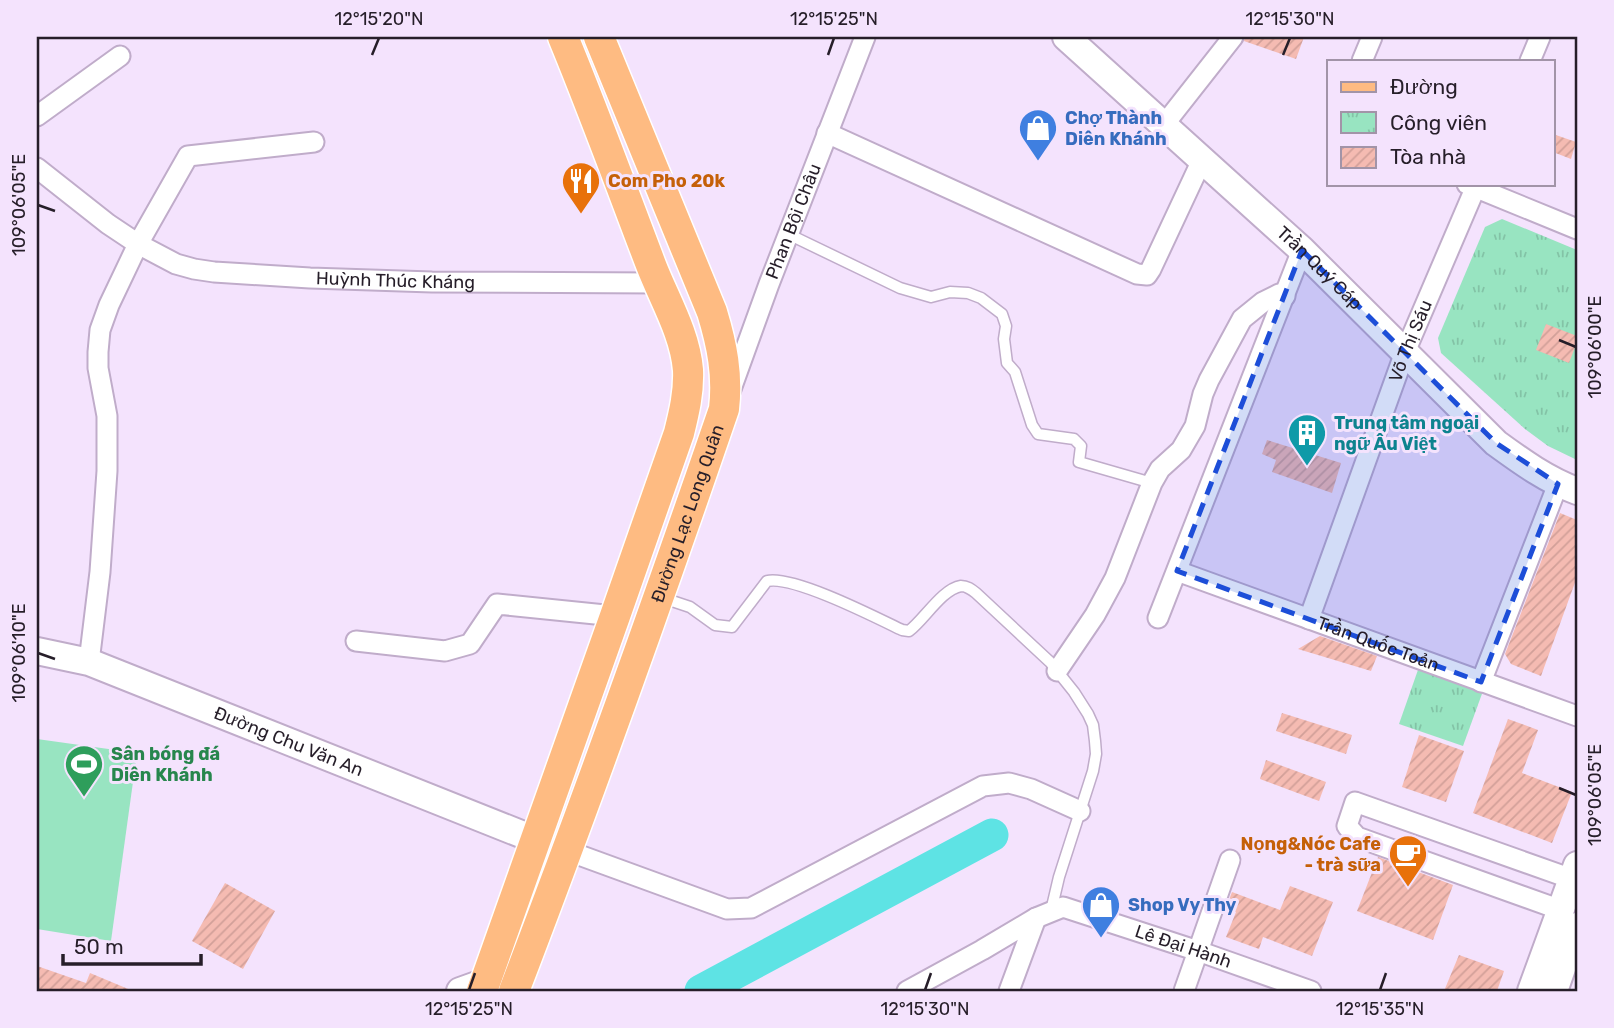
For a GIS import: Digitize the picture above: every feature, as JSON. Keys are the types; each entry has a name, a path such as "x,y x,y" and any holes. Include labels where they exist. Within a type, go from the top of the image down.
{"main road":[{"name":"Đường Lạc Long Quân","path":"475,988 536,840 679,433 685,405 688,370 679,330 658,283 563,37"},
{"name":"Đường Lạc Long Quân","path":"514,991 568,851 659,596 724,408 727,390 724,356 712,312 599,37"}],"street":[{"name":"Phan Bội Châu","path":"724,408 865,37"},
{"name":"Trần Quý Cáp","path":"1066,37 1302,250 1496,443 1527,466 1568,487"},
{"path":"1163,125 1233,37"},
{"path":"1362,60 1372,37"},
{"path":"1530,60 1540,37"},
{"path":"37,116 120,56"},
{"path":"827,133 1137,274 1147,275 1202,160"},
{"path":"89,662 100,572 107,471 107,416 98,352 100,330 109,305 138,244 188,156 314,142"},
{"name":"Huỳnh Thúc Kháng","path":"37,168 138,244 176,264 214,272 432,282 658,283"},
{"name":"Võ Thị Sáu","path":"1309,619 1405,352 1473,186"},
{"path":"1475,186 1577,229"},
{"path":"1158,618 1302,250"},
{"path":"1056,671 1095,615 1115,578 1152,483 1160,469 1181,450 1195,426 1209,380 1242,319 1263,302 1279,294 1284,296"},
{"path":"1481,682 1568,487"},
{"name":"Trần Quốc Toản","path":"1177,571 1577,716"},
{"path":"356,641 445,651 470,644 498,604 615,616"},
{"name":"Đường Chu Văn An","path":"37,651 89,662 536,840"},
{"path":"568,851 727,909 751,908 983,786 1009,783 1031,789 1080,811"},
{"path":"1553,991 1569,918 1575,872 1355,802 1348,826 1357,837 1569,918"},
{"path":"1184,991 1230,860"},
{"name":"Lê Đại Hành","path":"1043,915 1063,907 1072,908 1311,991"},
{"path":"907,991 1043,915"},
{"path":"1009,991 1043,915"},
{"path":"1531,991 1569,918"}],"lane":[{"path":"788,234 900,288 931,297 950,292 968,293 981,298 1002,314 1006,326 1004,339 1007,363 1015,372 1031,425 1038,434 1074,439 1081,446 1079,462 1152,483"},
{"path":"659,596 690,607 715,625 733,627 767,581 775,579 854,607 909,631 940,599 959,587 970,588 1050,662 1093,725 1096,741 1093,771 1059,877 1043,915"}],"highlighted area":[{"path":"1302,250 1496,443 1558,484 1481,682 1177,571"}],"green space":[{"path":"1502,219 1577,250 1577,460 1548,446 1525,429 1441,353 1438,338 1485,227"},
{"path":"1419,667 1483,691 1463,746 1399,724"},
{"name":"Sân bóng đá Diên Khánh","path":"37,739 137,753 111,941 37,929"}],"building":[{"path":"1245,37 1304,37 1296,59 1244,41"},
{"path":"1554,134 1576,142 1571,159 1554,152"},
{"path":"1546,324 1577,336 1569,363 1536,350"},
{"name":"Trung tâm ngoại ngữ Âu Việt","path":"1267,440 1341,463 1332,493 1272,472 1276,460 1262,454"},
{"path":"1560,513 1577,520 1577,577 1541,676 1511,664 1505,654"},
{"path":"1320,636 1377,656 1371,671 1298,649"},
{"path":"1282,713 1352,735 1346,754 1276,731"},
{"path":"1508,719 1538,730 1522,773 1572,792 1552,843 1473,813"},
{"path":"1419,735 1464,751 1446,802 1402,787"},
{"path":"1266,760 1326,782 1319,801 1260,779"},
{"path":"1378,857 1453,885 1433,940 1357,911"},
{"path":"225,883 275,911 243,969 192,941"},
{"path":"1290,886 1333,902 1312,956 1263,937 1259,949 1226,937 1236,912 1226,908 1232,892 1280,910"},
{"path":"1459,955 1504,971 1497,991 1444,991"},
{"path":"37,966 86,983 90,973 133,991 37,991"}],"waterway":[{"path":"701,991 992,835"}],"place":[{"name":"Chợ Thành Diên Khánh","path":"1038,162"},
{"name":"Com Pho 20k","path":"581,215"},
{"name":"Trung tâm ngoại ngữ Âu Việt","path":"1307,467"},
{"name":"Sân bóng đá Diên Khánh","path":"84,798"},
{"name":"Nọng&Nóc Cafe - trà sữa","path":"1408,888"},
{"name":"Shop Vy Thy","path":"1101,939"}]}
